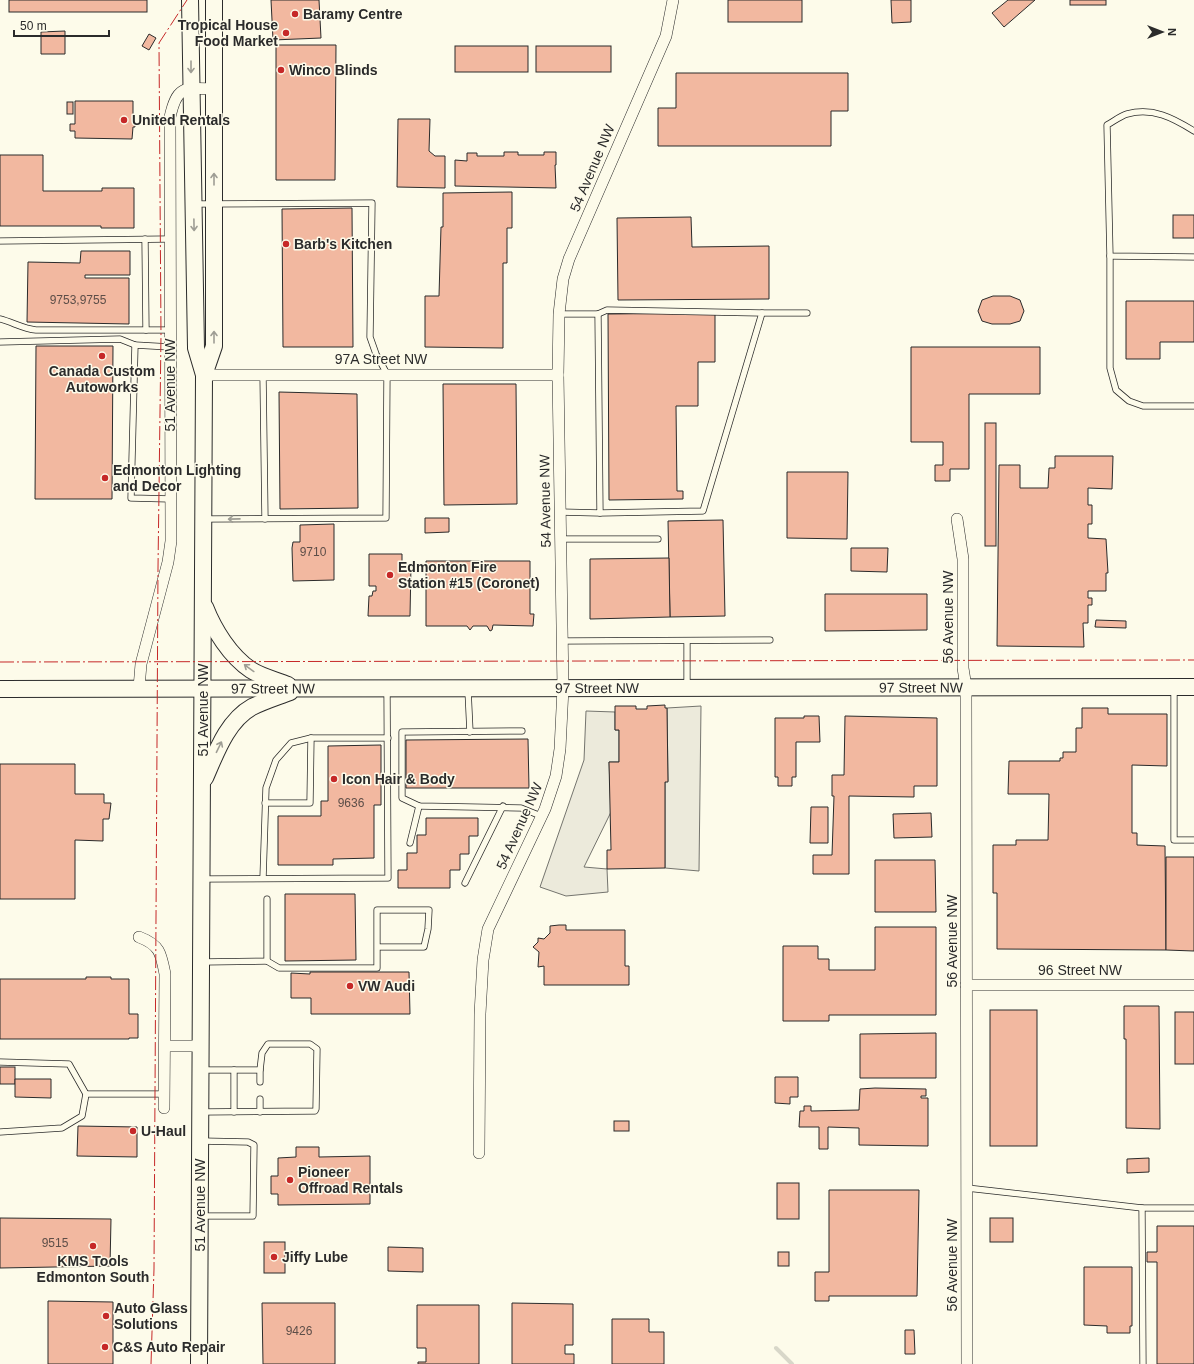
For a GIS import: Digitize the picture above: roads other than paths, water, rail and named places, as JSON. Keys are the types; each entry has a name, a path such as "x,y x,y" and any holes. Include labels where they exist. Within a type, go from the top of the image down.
{"main road":[{"name":"51 Avenue NW","path":"190,0 196,348 204,375 200,1364"},
{"name":"51 Avenue NW","path":"204,375 214,346 214,0"},
{"path":"203,603 210,619 237,658 255,672 297,688"},
{"name":"97 Street NW","path":"0,689 468,687 1194,688"},
{"path":"202,783 225,734 237,720 252,707 297,688"}],"street":[{"name":"54 Avenue NW","path":"479,1153 480,1014 483,960 488,929 541,816 556,776 560,749 563,688 558,375 559,314 563,279 569,259 666,36 673,0"},
{"path":"191,88 214,89"},
{"name":"51 Avenue NW","path":"139,688 141,664 168,562 171,541 169,239 170,116 173,101 176,97 181,91 191,88"},
{"name":"97A Street NW","path":"204,375 558,375"},
{"name":"56 Avenue NW","path":"957,519 963,558 963,668 966,687 967,1364"},
{"path":"139,937 151,941 161,953 165,974 164,1108"},
{"name":"96 Street NW","path":"966,985 1194,985"},
{"path":"165,1046 201,1046"}],"lane":[{"path":"1194,131 1171,117 1147,112 1126,114 1108,125 1110,368 1116,390 1129,402 1143,406 1194,406"},
{"path":"193,204 372,203 370,337 376,354 387,374 386,518 204,519"},
{"path":"145,239 146,330"},
{"path":"0,241 169,239"},
{"path":"1110,256 1194,256"},
{"path":"559,314 598,314 607,310 807,313"},
{"path":"560,512 600,513 703,511 762,313"},
{"path":"598,314 600,513"},
{"path":"0,319 27,329 36,330 170,330"},
{"path":"0,342 120,339 135,346 170,346"},
{"path":"135,346 131,498 171,499"},
{"path":"263,374 265,519"},
{"path":"560,539 658,538"},
{"path":"562,641 770,640"},
{"path":"687,641 687,688"},
{"path":"468,687 470,732"},
{"path":"202,879 388,878 387,688"},
{"path":"1174,688 1174,840 1194,840"},
{"path":"522,731 402,732 402,798 419,806 503,806 521,808 541,816"},
{"path":"263,878 266,788 276,760 291,743 311,738 388,738"},
{"path":"265,803 310,803 311,738"},
{"path":"410,843 419,806"},
{"path":"465,883 503,806"},
{"path":"267,899 267,961"},
{"path":"201,962 267,961 279,968 377,968 377,947 377,910 429,910 428,929 424,947 377,947"},
{"path":"201,1112 315,1110 317,1049 310,1044 268,1044 262,1053 260,1082"},
{"path":"0,1062 69,1064 86,1094 82,1116 62,1128 0,1132"},
{"path":"201,1070 260,1070"},
{"path":"234,1070 234,1112"},
{"path":"86,1094 164,1094"},
{"path":"260,1098 260,1112"},
{"path":"200,1141 248,1142 254,1145 253,1216 200,1216"},
{"path":"967,1188 1142,1208 1194,1208"},
{"path":"1142,1208 1143,1364"}],"waterway":[{"path":"776,1348 792,1364"}],"place":[{"name":"Baramy Centre","path":"295,14"},
{"name":"Tropical House Food Market","path":"286,33"},
{"name":"Winco Blinds","path":"281,70"},
{"name":"United Rentals","path":"124,120"},
{"name":"Barb's Kitchen","path":"286,244"},
{"name":"Canada Custom Autoworks","path":"102,356"},
{"name":"Edmonton Lighting and Decor","path":"105,478"},
{"name":"Edmonton Fire Station #15 (Coronet)","path":"390,575"},
{"name":"Icon Hair & Body","path":"334,779"},
{"name":"VW Audi","path":"350,986"},
{"name":"U-Haul","path":"133,1131"},
{"name":"Pioneer Offroad Rentals","path":"290,1180"},
{"name":"KMS Tools Edmonton South","path":"93,1246"},
{"name":"Jiffy Lube","path":"274,1257"},
{"name":"Auto Glass Solutions","path":"106,1316"},
{"name":"C&S Auto Repair","path":"105,1347"}]}
